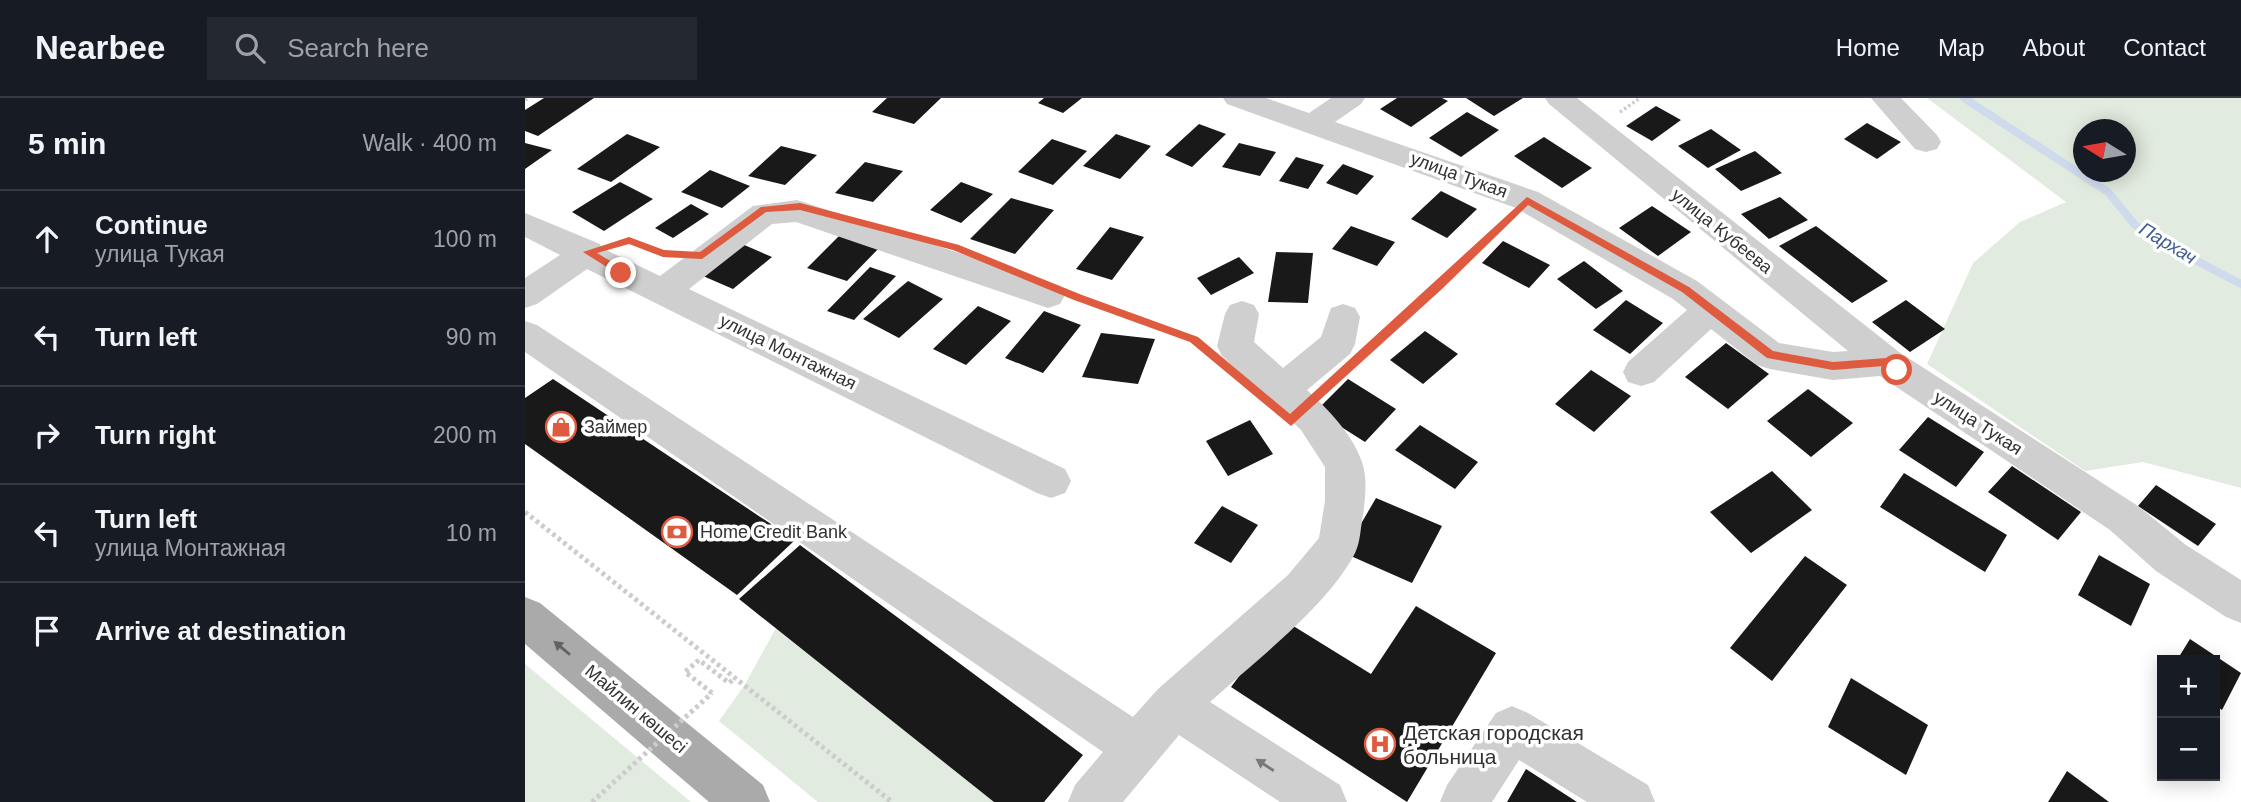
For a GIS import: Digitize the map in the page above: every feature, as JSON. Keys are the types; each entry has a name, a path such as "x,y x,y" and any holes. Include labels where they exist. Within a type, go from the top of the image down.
{"main road":[{"name":"Майлин көшесі","path":"525,617 746,802"}],"street":[{"name":"улица Тукая","path":"1237,98 1527,200 1685,290 1770,355 1833,366 1886,362 2124,518 2171,558 2241,603"},
{"path":"1313,124 1351,98"},
{"name":"улица Кубеева","path":"1559,98 1886,362"},
{"path":"1885,98 1926,142"},
{"path":"663,290 764,214 797,211 1063,297"},
{"name":"улица Монтажная","path":"525,224 588,252 621,273 663,290 1051,481"},
{"path":"532,282 588,252"},
{"path":"1641,372 1711,309"},
{"path":"1092,802 1174,705 1303,589 1338,545 1345,501 1344,464 1314,419 1235,346 1242,314"},
{"path":"1282,390 1337,344 1343,317"},
{"path":"525,334 1138,748"},
{"path":"1174,705 1323,802"},
{"path":"1465,802 1512,729 1631,802"}],"path":[{"path":"1362,356 1489,239 1527,200"},
{"path":"588,252 629,241 663,253 676,254"},
{"path":"1063,297 1194,340 1204,348"},
{"path":"525,512 892,802"},
{"path":"592,802 712,693 685,672 699,660 729,684 735,678"}],"shaded area":[{"path":"1927,98 2241,98 2241,488 2143,462 2085,471 1927,364 1973,263 2020,222 2066,202"},
{"path":"776,628 994,802 818,802 719,721 744,686"},
{"path":"525,664 691,802 525,802"}],"building":[{"path":"544,98 594,98 538,136 525,131 525,110"},
{"path":"887,98 941,98 914,124 872,112"},
{"path":"1044,98 1082,98 1063,113 1038,103"},
{"path":"1397,98 1442,98 1448,101 1411,127 1380,109"},
{"path":"1466,98 1523,98 1494,116"},
{"path":"1656,106 1681,120 1652,141 1626,126"},
{"path":"1467,112 1499,130 1461,157 1429,138"},
{"path":"1867,123 1901,142 1877,159 1844,139"},
{"path":"1199,124 1226,134 1192,167 1165,155"},
{"path":"1711,129 1741,150 1708,168 1678,146"},
{"path":"627,134 660,147 611,182 577,169"},
{"path":"1116,134 1151,146 1120,179 1083,166"},
{"path":"1544,137 1592,168 1562,188 1514,156"},
{"path":"1052,139 1087,151 1053,185 1018,172"},
{"path":"525,143 552,150 525,169"},
{"path":"1239,143 1276,152 1260,176 1222,167"},
{"path":"781,146 817,155 785,185 748,176"},
{"path":"1755,151 1782,173 1741,191 1715,169"},
{"path":"1296,157 1324,165 1308,189 1279,181"},
{"path":"865,162 903,171 873,202 835,193"},
{"path":"1343,164 1374,176 1357,195 1326,183"},
{"path":"710,170 750,186 722,208 681,192"},
{"path":"620,182 653,199 604,231 572,212"},
{"path":"961,182 993,194 961,223 930,210"},
{"path":"1441,191 1477,209 1447,238 1411,219"},
{"path":"1780,197 1808,220 1769,239 1741,214"},
{"path":"1011,198 1054,210 1015,254 970,239"},
{"path":"691,204 709,214 673,238 655,228"},
{"path":"1652,206 1691,232 1658,256 1619,228"},
{"path":"1351,226 1395,242 1377,266 1332,249"},
{"path":"1816,226 1888,281 1852,303 1779,246"},
{"path":"1110,227 1144,237 1112,280 1076,269"},
{"path":"841,234 880,247 847,281 807,268"},
{"path":"1503,241 1550,265 1529,288 1482,263"},
{"path":"742,244 772,257 733,289 703,276"},
{"path":"1276,252 1313,253 1308,303 1268,302"},
{"path":"1239,257 1254,273 1211,295 1197,278"},
{"path":"1584,261 1623,291 1596,309 1557,279"},
{"path":"870,267 896,276 854,320 827,311"},
{"path":"908,281 943,299 899,338 863,319"},
{"path":"1626,300 1663,323 1630,354 1593,330"},
{"path":"1906,300 1945,329 1910,352 1872,322"},
{"path":"978,306 1011,321 966,365 933,349"},
{"path":"1044,311 1081,325 1043,373 1005,358"},
{"path":"1425,331 1458,354 1423,384 1390,360"},
{"path":"1101,333 1155,339 1138,384 1082,377"},
{"path":"1726,343 1769,374 1728,409 1685,377"},
{"path":"1591,370 1631,396 1594,432 1555,404"},
{"path":"553,379 795,540 737,595 525,444 525,398"},
{"path":"1348,379 1396,409 1365,442 1316,411"},
{"path":"1808,389 1853,423 1811,457 1767,421"},
{"path":"1928,417 1984,452 1956,487 1899,450"},
{"path":"1250,420 1273,454 1228,476 1206,441"},
{"path":"1420,425 1478,462 1455,489 1395,450"},
{"path":"2012,466 2081,512 2058,540 1988,492"},
{"path":"1772,471 1812,510 1751,553 1710,512"},
{"path":"1904,473 2007,535 1985,572 1880,507"},
{"path":"2156,485 2216,524 2198,546 2138,506"},
{"path":"1376,498 1442,526 1412,583 1344,553"},
{"path":"1222,506 1258,525 1231,563 1194,543"},
{"path":"800,545 1083,755 1044,802 994,802 739,599"},
{"path":"2099,555 2150,584 2131,626 2078,595"},
{"path":"1805,556 1847,585 1772,681 1730,648"},
{"name":"Детская городская больница","path":"1416,606 1496,653 1407,802 1231,687 1282,619 1371,674"},
{"path":"2190,639 2214,655 2180,655"},
{"path":"2220,659 2241,673 2222,710 2220,709"},
{"path":"1851,678 1928,725 1906,775 1828,727"},
{"path":"1526,769 1577,802 1507,802"},
{"path":"2067,771 2109,802 2048,802"}],"waterway":[{"name":"Пархач","path":"1964,98 2108,192 2135,225 2157,240 2241,284"}],"place":[{"name":"Займер","path":"561,427"},
{"name":"Home Credit Bank","path":"677,532"},
{"name":"Детская городская больница","path":"1380,744"}],"route":[{"path":"621,273 588,252 629,241 663,253 702,255 764,209 800,207 956,247 1078,298 1194,340 1291,421 1438,287 1527,200 1685,290 1770,355 1833,366 1886,362 1897,370"}]}
